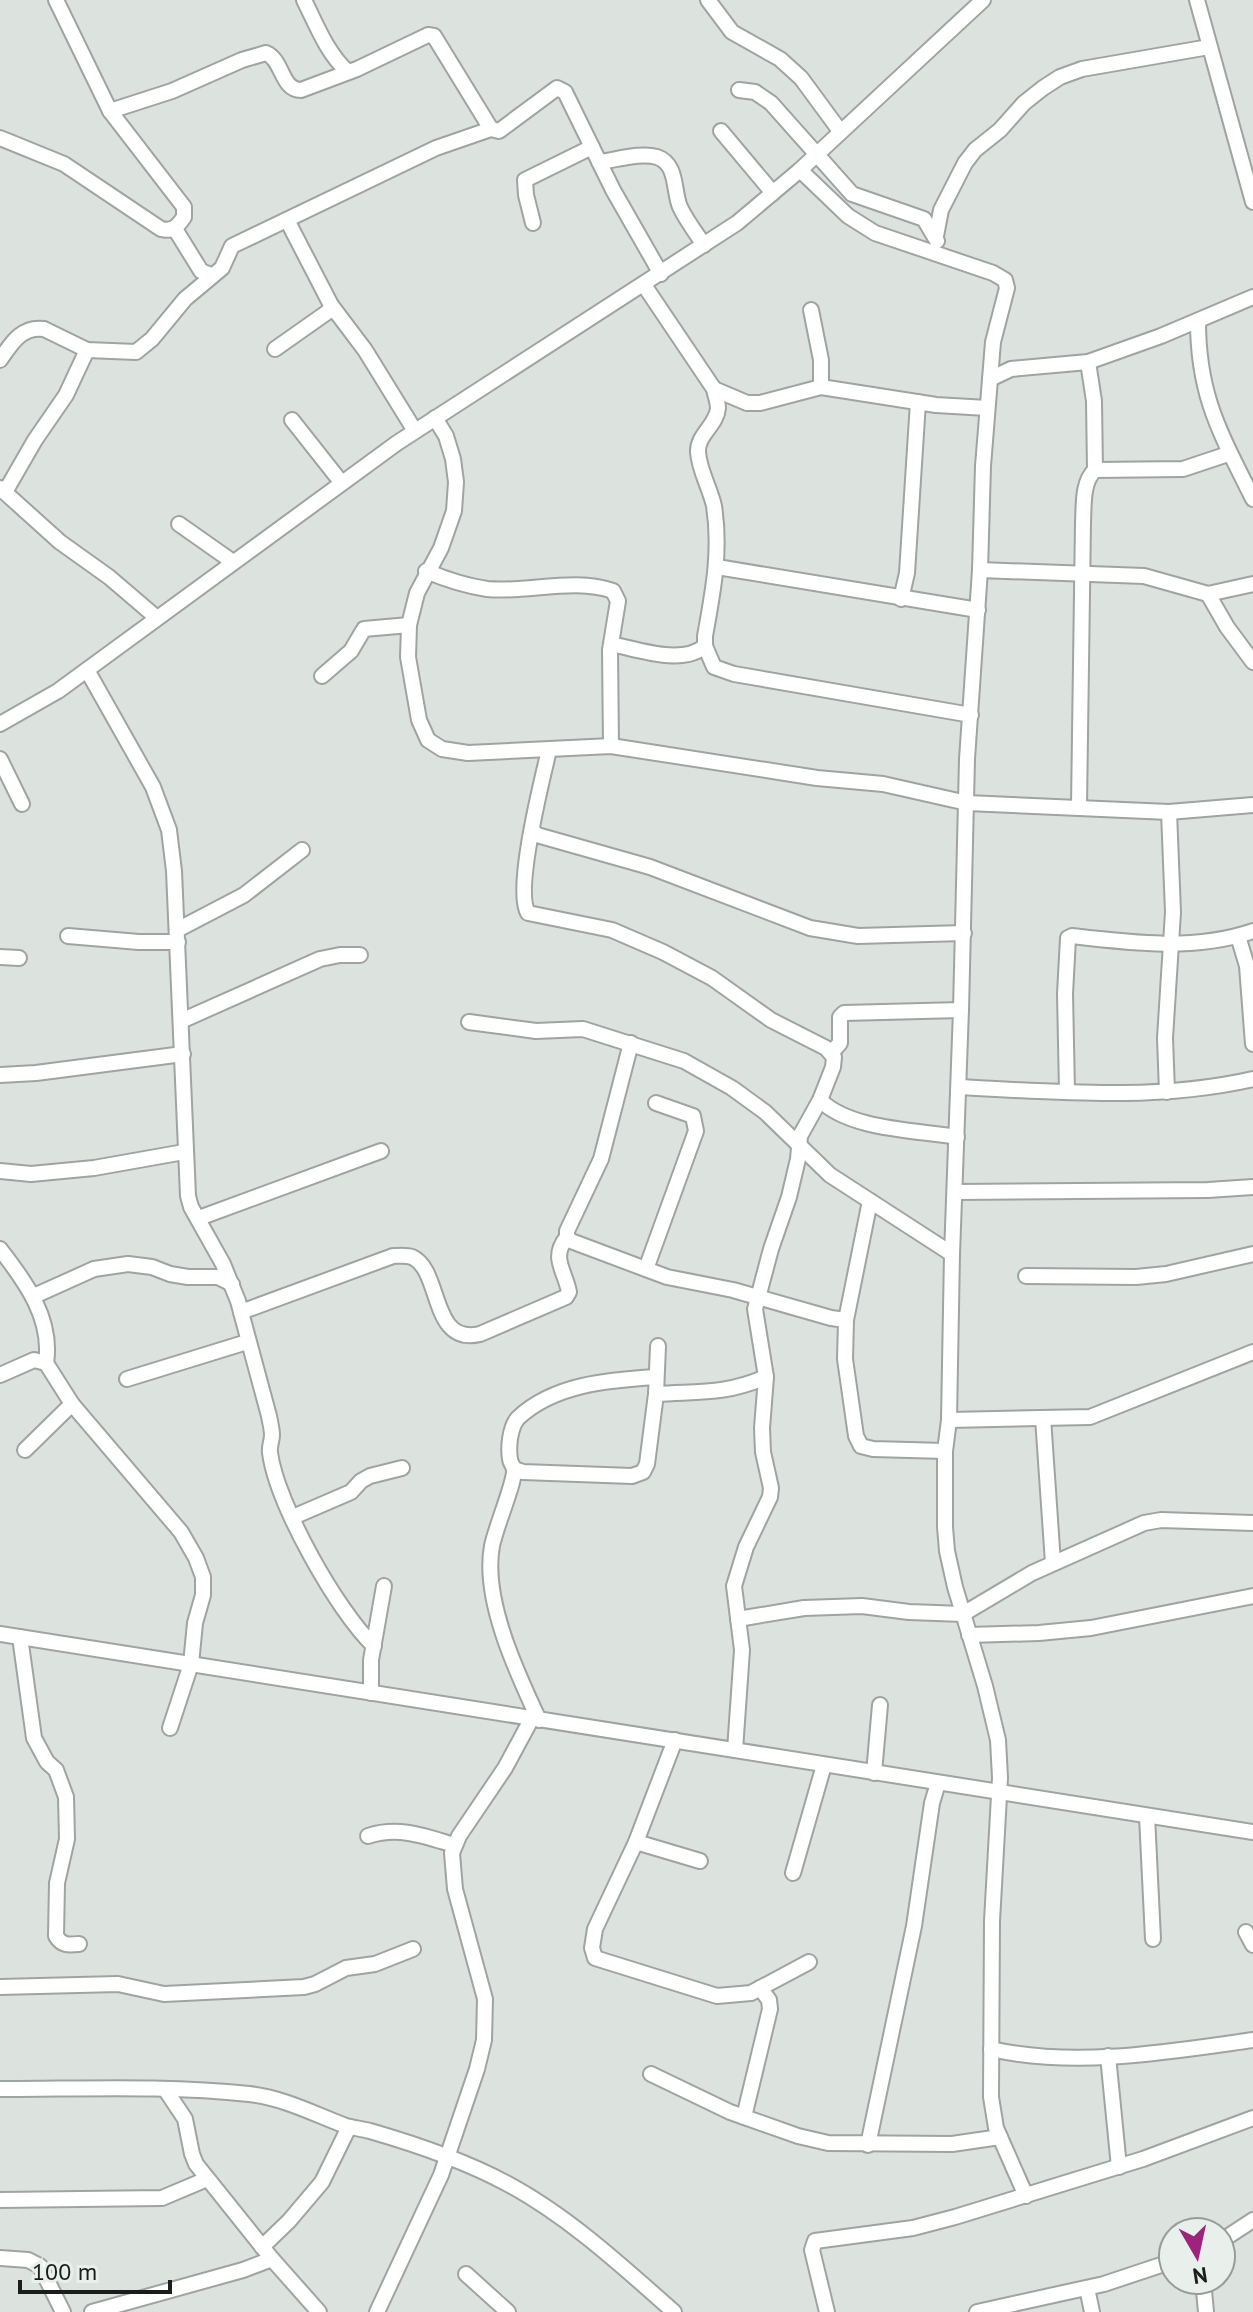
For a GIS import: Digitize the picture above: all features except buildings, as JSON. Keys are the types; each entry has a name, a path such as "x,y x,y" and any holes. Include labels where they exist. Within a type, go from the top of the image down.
{"street":[{"path":"0,138 64,164 161,229 175,229 184,217 184,207 110,111 56,0"},
{"path":"304,0 312,20 347,71"},
{"path":"708,0 732,32 780,59 801,78 840,131"},
{"path":"0,724 58,691 415,431 737,223 800,170 983,0"},
{"path":"1197,0 1253,202"},
{"path":"110,111 172,91 242,60 266,53 273,57 294,90 301,90 357,69 422,35 434,36 491,129"},
{"path":"936,236 941,210 975,150 1000,130 1024,103 1060,77 1082,69 1209,47"},
{"path":"0,360 19,335 36,328 87,350 129,352 142,349 185,299 222,268 232,246 436,148 491,129 499,131 561,88 661,274"},
{"path":"739,90 761,95 852,194 924,219 936,236 942,257"},
{"path":"721,131 773,193"},
{"path":"533,223 525,180 592,147"},
{"path":"599,162 652,156 661,158 675,179 681,209 704,245"},
{"path":"800,170 858,224 902,244 993,273 1005,280 1007,288 993,342 983,466 967,803 949,1420 945,1451 947,1551 998,1740 1000,1793 992,1921 992,2113 1026,2196"},
{"path":"924,219 941,210"},
{"path":"287,220 331,305 365,350 415,431"},
{"path":"175,229 201,271 211,275"},
{"path":"644,285 714,389 718,406 714,420 699,442 698,450 714,509 717,567 705,646 710,661 720,671 971,715"},
{"path":"990,379 1011,369 1088,362 1181,328 1253,297"},
{"path":"275,349 329,311 331,305"},
{"path":"811,310 821,360 821,387"},
{"path":"1198,321 1198,352 1212,414 1228,454 1253,499"},
{"path":"1181,328 1198,352"},
{"path":"87,350 66,395 2,490 60,542 109,577 157,618"},
{"path":"991,360 1011,369"},
{"path":"1088,362 1094,401 1095,470"},
{"path":"714,389 733,398 760,403 821,387 918,402 987,408"},
{"path":"718,406 733,398"},
{"path":"901,599 907,573 918,402"},
{"path":"435,418 446,436 453,459 454,511 447,533 417,593 409,625 408,657 419,720 428,740 442,749 468,753 611,746 817,778 883,784 967,803 1169,812 1253,805"},
{"path":"292,420 341,482"},
{"path":"1079,806 1082,573 1085,492 1089,476 1095,470 1183,469 1228,454"},
{"path":"179,524 233,562"},
{"path":"717,567 978,610"},
{"path":"980,570 1159,578 1194,592 1208,594 1253,584"},
{"path":"426,571 487,589 563,586 613,591 618,601 611,644 611,746"},
{"path":"1208,594 1253,662"},
{"path":"322,676 351,651 364,629 409,625"},
{"path":"611,644 684,656 705,646"},
{"path":"87,670 153,787 169,830 178,936 184,1152 191,1207 232,1284 269,1416 272,1435 269,1451 293,1517 325,1583 345,1613 374,1646"},
{"path":"549,750 531,825 526,863 524,904 528,913 612,930 663,952 712,978 771,1020 832,1052"},
{"path":"0,759 22,804"},
{"path":"1167,1092 1165,1038 1173,912 1169,812"},
{"path":"532,830 537,835 650,867 819,930 858,936 964,933"},
{"path":"68,936 139,942 178,936 244,895 302,850"},
{"path":"1067,1091 1065,981 1068,938 1169,943 1238,936 1253,931"},
{"path":"1238,936 1247,966 1253,1044"},
{"path":"181,1021 320,959 360,955"},
{"path":"0,957 19,958"},
{"path":"735,1750 742,1650 734,1586 746,1547 770,1497 771,1488 763,1452 766,1377 755,1323 756,1296 789,1197 800,1136 820,1100 833,1067 832,1052 840,1043 840,1017 844,1013 961,1010"},
{"path":"469,1022 536,1031 583,1029 684,1061 721,1081 765,1112 830,1175 952,1254"},
{"path":"241,1312 393,1256 416,1259 424,1269 450,1326 467,1337 566,1297 568,1285 558,1253 601,1159 631,1043"},
{"path":"0,1075 183,1054"},
{"path":"959,1087 1167,1092 1234,1085 1253,1079"},
{"path":"820,1100 831,1111 858,1121 957,1137"},
{"path":"646,1269 696,1131 693,1116 656,1103"},
{"path":"199,1218 381,1151"},
{"path":"0,1171 31,1174 94,1168 184,1152"},
{"path":"955,1192 1253,1187"},
{"path":"870,1201 846,1320 845,1359 856,1436 861,1446 873,1449 945,1451"},
{"path":"567,1237 667,1277 846,1320"},
{"path":"0,1249 34,1296 46,1341 46,1363 72,1404 181,1532 203,1577 203,1595 195,1623 191,1664 170,1728"},
{"path":"1026,1276 1079,1278 1151,1275 1253,1254"},
{"path":"34,1296 94,1269 128,1264 188,1277 218,1277 232,1284"},
{"path":"127,1379 247,1342"},
{"path":"514,1469 523,1472 632,1476 643,1472 647,1464 656,1394 658,1346"},
{"path":"949,1420 1090,1417 1253,1352"},
{"path":"0,1375 34,1360 46,1363"},
{"path":"536,1719 503,1637 491,1580 492,1547 514,1469 509,1455 513,1426 517,1419 534,1407 553,1396 582,1386 611,1379 656,1377"},
{"path":"656,1394 704,1394 766,1377"},
{"path":"25,1450 72,1404"},
{"path":"1043,1418 1053,1563"},
{"path":"293,1517 351,1492 370,1476 402,1468"},
{"path":"738,1619 804,1608 862,1606 963,1614 1053,1563 1144,1523 1161,1520 1253,1523"},
{"path":"371,1693 374,1646 384,1586"},
{"path":"969,1635 1091,1628 1253,1596"},
{"path":"0,1634 1253,1832"},
{"path":"20,1637 34,1738 47,1762 56,1770 66,1797 67,1839 57,1883 56,1936 68,1945 79,1944"},
{"path":"874,1773 880,1705"},
{"path":"377,2312 446,2158 484,2040 486,2012 482,1985 455,1889 451,1862 454,1845 536,1719"},
{"path":"675,1740 636,1842 595,1929 592,1948 595,1958 717,1996 751,1993 809,1962"},
{"path":"793,1873 824,1765"},
{"path":"868,2145 914,1926 932,1803 938,1783"},
{"path":"1147,1816 1153,1939"},
{"path":"368,1836 383,1831 409,1832 454,1845"},
{"path":"636,1842 700,1861"},
{"path":"0,1987 118,1984 164,1994 304,1987 346,1968 375,1964 413,1949"},
{"path":"744,2117 770,2009 769,2000 760,1988"},
{"path":"991,2049 1022,2054 1108,2056 1253,2040"},
{"path":"1108,2056 1119,2167"},
{"path":"651,2074 744,2117 818,2141 868,2145 952,2144 1000,2137"},
{"path":"0,2089 111,2086 283,2101 349,2127 446,2158 506,2183 552,2212 612,2257 674,2312"},
{"path":"165,2089 185,2119 192,2154 207,2179 319,2312"},
{"path":"827,2312 812,2250 815,2241 921,2226 1119,2167 1253,2118"},
{"path":"92,2312 243,2270 267,2253 322,2182 349,2127"},
{"path":"0,2200 162,2198 207,2179"},
{"path":"0,2258 28,2260 40,2266 63,2312"},
{"path":"977,2312 1087,2288 1157,2266"},
{"path":"466,2274 508,2312"},
{"path":"1087,2288 1092,2312"}]}
